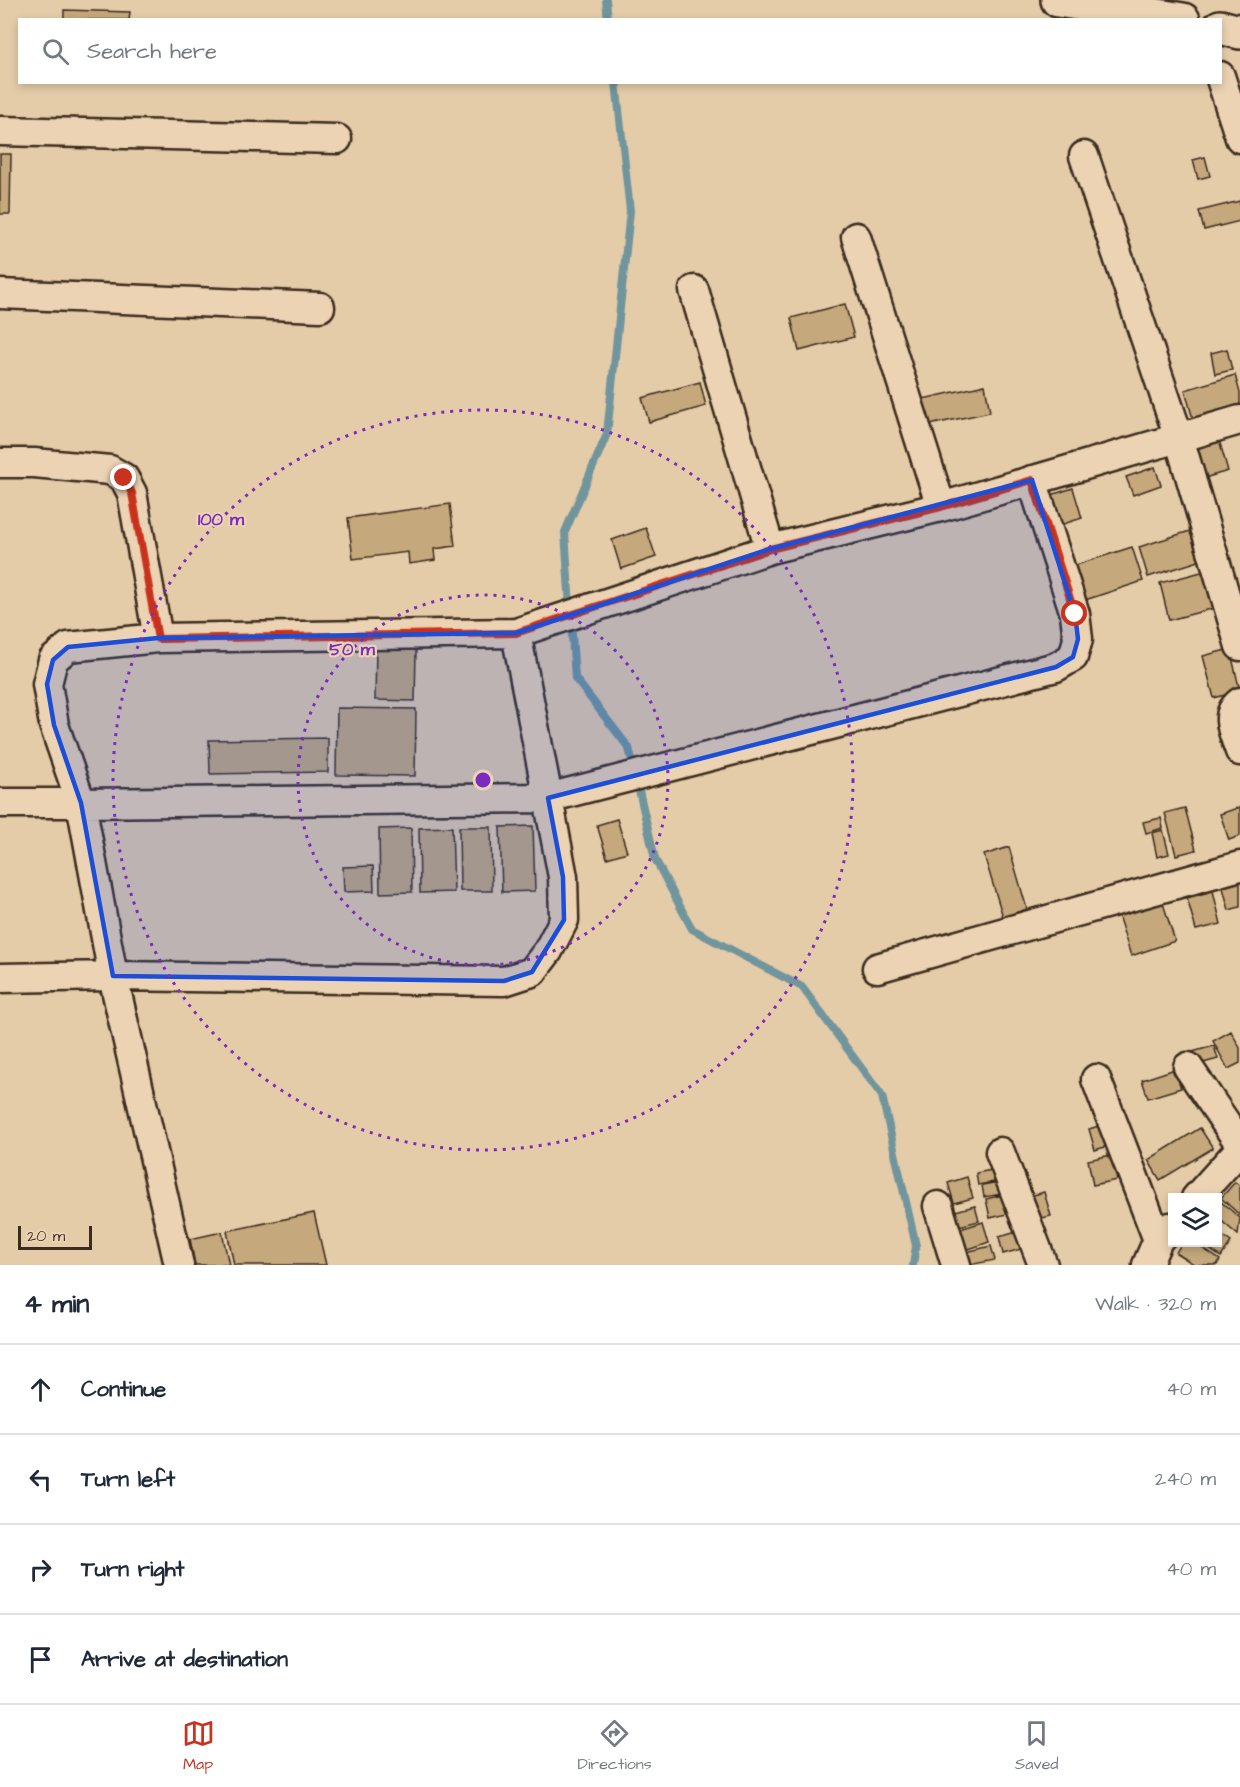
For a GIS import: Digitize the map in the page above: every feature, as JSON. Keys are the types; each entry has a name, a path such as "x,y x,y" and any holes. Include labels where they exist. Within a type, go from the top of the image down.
{"main road":[{"path":"1058,0 1170,18"},
{"path":"1222,27 1240,32"}],"street":[{"path":"1222,79 1240,138"},
{"path":"0,131 337,139"},
{"path":"1084,156 1179,438 1240,646"},
{"path":"856,237 941,507"},
{"path":"694,290 770,549"},
{"path":"0,294 320,307"},
{"path":"179,1265 113,976 81,803 54,725 47,684 53,660 68,647 158,639 516,633 770,549 941,507 1240,420"},
{"path":"0,463 34,463 110,470 124,478 132,493 158,639"},
{"path":"0,803 549,798 1056,667 1073,657 1078,639 1075,614 1032,480"},
{"path":"0,978 113,976 504,981 532,972 548,951 564,920 563,877 516,633"},
{"path":"1240,702 1232,708 1230,717 1240,751"},
{"path":"877,968 1240,866"},
{"path":"1188,1067 1240,1144"},
{"path":"1096,1079 1155,1252"},
{"path":"1200,1193 1240,1149"},
{"path":"1000,1152 1043,1265"},
{"path":"938,1206 956,1265"}],"highlighted area":[{"path":"1032,480 1075,614 1078,639 1073,657 1056,667 548,798 563,877 564,920 532,972 504,981 113,976 81,803 54,725 47,684 53,660 68,647 158,638 516,633 770,549"}],"building":[{"path":"64,10 130,12 129,18 64,18"},
{"path":"0,154 11,154 10,214 0,214"},
{"path":"1205,157 1210,176 1198,179 1193,160"},
{"path":"1240,201 1240,221 1204,230 1199,211"},
{"path":"845,304 854,337 799,351 791,318"},
{"path":"1227,349 1232,370 1215,374 1211,353"},
{"path":"1235,375 1240,393 1240,410 1194,423 1185,390"},
{"path":"700,382 706,406 649,422 642,398"},
{"path":"985,385 990,412 929,425 923,399"},
{"path":"1218,436 1228,471 1201,479 1191,443"},
{"path":"1155,467 1161,485 1133,495 1126,477"},
{"path":"1073,488 1082,518 1057,526 1048,496"},
{"path":"450,504 455,546 434,549 435,560 409,564 408,552 353,559 348,518"},
{"path":"646,528 656,557 621,569 612,540"},
{"path":"1190,531 1199,561 1148,577 1139,547"},
{"path":"1132,547 1143,581 1085,600 1073,566"},
{"path":"1209,570 1219,607 1169,620 1160,583"},
{"path":"376,648 416,649 415,701 375,700"},
{"path":"1230,649 1240,691 1214,698 1203,656"},
{"path":"337,708 416,709 415,776 336,775"},
{"path":"328,738 328,772 210,774 209,740"},
{"path":"1240,807 1240,836 1229,840 1220,814"},
{"path":"1185,808 1196,850 1176,855 1165,813"},
{"path":"1161,818 1163,828 1146,833 1143,822"},
{"path":"617,819 627,852 607,858 597,825"},
{"path":"533,826 535,891 502,892 500,827"},
{"path":"452,827 454,892 420,893 419,828"},
{"path":"459,827 491,827 492,891 460,891"},
{"path":"411,828 412,892 380,893 379,829"},
{"path":"1163,830 1169,854 1157,857 1152,833"},
{"path":"1009,847 1027,909 1003,917 984,855"},
{"path":"373,866 374,891 344,892 343,867"},
{"path":"1240,880 1240,907 1229,910 1222,884"},
{"path":"1213,891 1221,924 1196,930 1187,898"},
{"path":"1162,900 1175,941 1131,956 1118,915"},
{"path":"1231,1031 1240,1048 1240,1063 1228,1069 1213,1041"},
{"path":"1214,1046 1218,1059 1196,1065 1192,1052"},
{"path":"1175,1069 1181,1088 1148,1098 1142,1080"},
{"path":"1102,1125 1108,1146 1095,1150 1089,1129"},
{"path":"1200,1128 1213,1148 1160,1180 1148,1160"},
{"path":"1111,1155 1117,1180 1093,1185 1088,1160"},
{"path":"997,1169 999,1181 978,1185 976,1173"},
{"path":"967,1177 973,1198 954,1203 948,1183"},
{"path":"1000,1182 1002,1194 984,1197 982,1185"},
{"path":"1235,1182 1240,1186 1240,1215 1222,1199"},
{"path":"1044,1192 1051,1216 1033,1220 1027,1197"},
{"path":"1007,1194 1011,1213 990,1218 986,1199"},
{"path":"1222,1203 1240,1218 1238,1235 1222,1221"},
{"path":"975,1206 979,1221 959,1226 955,1211"},
{"path":"314,1213 326,1265 234,1265 227,1231"},
{"path":"983,1222 989,1242 963,1251 957,1230"},
{"path":"222,1232 229,1265 195,1265 190,1239"},
{"path":"1017,1232 1021,1249 1003,1254 999,1237"},
{"path":"1222,1236 1231,1242 1221,1257 1206,1247 1222,1247"},
{"path":"991,1246 995,1260 969,1265 966,1252"},
{"path":"1179,1247 1200,1247 1220,1260 1217,1265 1195,1265 1176,1253"}],"waterway":[{"path":"606,0 608,18"},
{"path":"570,608 565,532 607,434 630,211 616,84"},
{"path":"571,620 575,678 629,748 655,859 692,929 802,987 882,1096 916,1246 913,1265"}],"route":[{"path":"124,478 132,493 158,639 516,633 770,549 941,507 1032,480 1075,614"}]}
